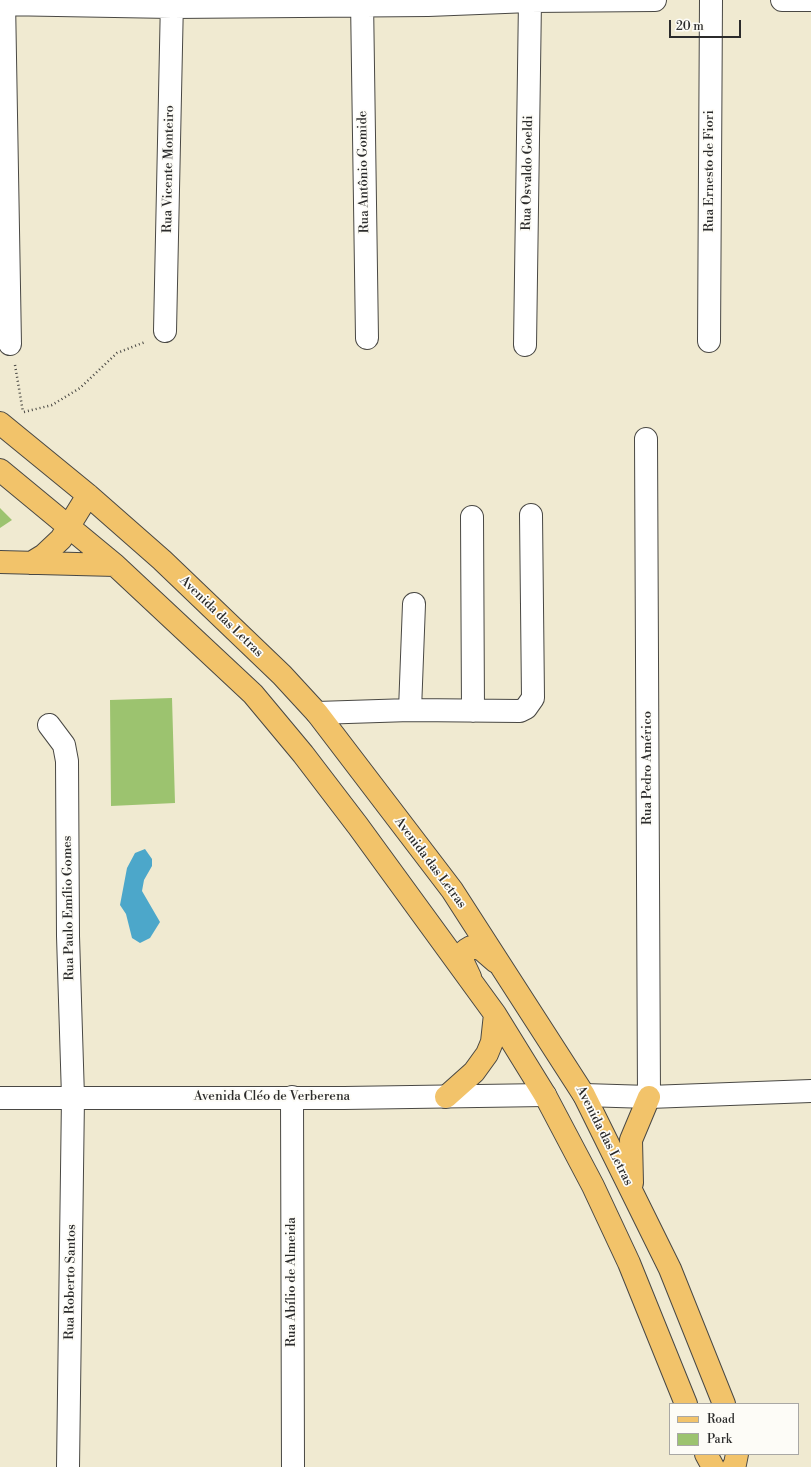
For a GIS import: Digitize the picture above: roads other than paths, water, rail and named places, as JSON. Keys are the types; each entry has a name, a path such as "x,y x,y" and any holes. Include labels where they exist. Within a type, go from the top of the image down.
{"main road":[{"name":"Avenida das Letras","path":"9,419 88,495 173,571 282,675 317,713 452,890 505,969 584,1095 670,1269 724,1403"},
{"path":"0,470 115,565 252,694 303,754 358,826 495,1014 545,1095 592,1186 629,1263 686,1403"},
{"path":"31,563 55,545 69,528 88,495"},
{"path":"0,562 115,565"},
{"path":"474,984 462,960 466,950 471,947 481,949 505,969"},
{"path":"446,1097 474,1072 487,1054 492,1042 495,1014"},
{"path":"633,1192 631,1140 649,1097"},
{"path":"703,1455 707,1467"},
{"path":"707,1455 713,1467"},
{"path":"733,1467 737,1455"},
{"path":"743,1455 747,1467"}],"street":[{"path":"10,344 2,3 362,3 428,5 530,1 655,0"},
{"name":"Rua Ernesto de Fiori","path":"708,341 711,0"},
{"path":"782,0 811,0"},
{"name":"Rua Osvaldo Goeldi","path":"525,346 530,1"},
{"name":"Rua Vicente Monteiro","path":"166,332 172,3"},
{"name":"Rua Antônio Gomide","path":"362,3 367,338"},
{"name":"Rua Pedro Américo","path":"646,439 649,1097"},
{"path":"317,713 410,710 520,711 530,704 533,698 531,515"},
{"path":"472,517 473,711"},
{"path":"410,710 414,604"},
{"name":"Rua Paulo Emílio Gomes","path":"49,724 64,745 67,761 68,936 73,1097"},
{"path":"584,1095 649,1097 811,1091"},
{"name":"Avenida Cléo de Verberena","path":"0,1098 446,1097 545,1095"},
{"name":"Rua Roberto Santos","path":"68,1467 73,1097"},
{"name":"Rua Abílio de Almeida","path":"292,1097 293,1467"}],"water":[{"path":"145,849 152,859 152,866 144,880 142,891 160,922 150,938 140,943 132,938 126,914 120,905 127,868 135,853"}]}
